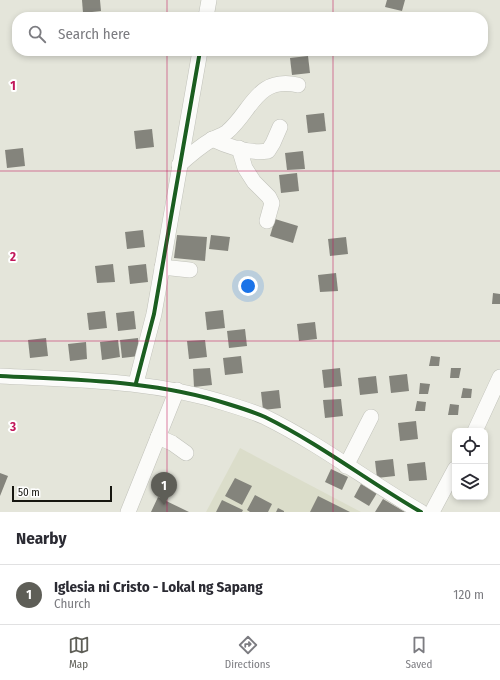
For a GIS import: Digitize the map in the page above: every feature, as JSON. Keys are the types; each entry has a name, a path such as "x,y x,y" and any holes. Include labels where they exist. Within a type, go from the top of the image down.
{"street":[{"path":"207,12 209,0"},
{"path":"136,383 154,314 199,56"},
{"path":"179,165 196,149 225,133 236,124 254,98 262,90 284,82 298,85"},
{"path":"212,139 223,145 258,152 268,150 280,127"},
{"path":"239,148 245,168 254,182 269,196 272,203 267,221"},
{"path":"162,267 190,270"},
{"path":"0,376 136,383 202,396 265,417 421,512"},
{"path":"476,428 500,377"},
{"path":"128,512 177,390"},
{"path":"346,466 371,416"},
{"path":"158,437 172,443 186,453"},
{"path":"432,512 452,475"}],"shaded area":[{"path":"240,448 361,512 206,512"}],"building":[{"path":"82,0 100,0 101,11 83,12"},
{"path":"387,0 405,0 402,11 385,7"},
{"path":"308,56 310,73 292,75 290,58"},
{"path":"324,113 326,131 308,133 306,115"},
{"path":"152,129 154,147 136,149 134,131"},
{"path":"23,148 25,166 7,168 5,150"},
{"path":"303,151 305,169 287,170 285,153"},
{"path":"297,173 299,191 281,193 279,175"},
{"path":"275,219 298,226 293,243 270,236"},
{"path":"143,230 145,247 127,249 125,232"},
{"path":"177,235 207,237 205,261 174,258"},
{"path":"211,235 230,237 228,251 209,249"},
{"path":"346,237 348,254 330,256 328,239"},
{"path":"113,264 115,282 97,283 95,266"},
{"path":"146,264 148,282 130,284 128,266"},
{"path":"336,273 338,291 320,292 318,275"},
{"path":"493,293 500,294 500,304 492,304"},
{"path":"223,310 225,328 207,330 205,312"},
{"path":"105,311 107,328 89,330 87,313"},
{"path":"134,311 136,329 118,331 116,313"},
{"path":"315,322 317,339 299,341 297,324"},
{"path":"245,329 247,346 229,348 227,331"},
{"path":"46,338 48,356 30,358 28,340"},
{"path":"138,338 139,356 122,358 120,340"},
{"path":"118,340 120,357 102,360 100,342"},
{"path":"205,340 207,357 189,359 187,341"},
{"path":"86,342 87,359 70,361 68,344"},
{"path":"241,356 243,373 225,375 223,358"},
{"path":"431,356 440,357 439,366 429,366"},
{"path":"210,368 212,385 194,387 193,369"},
{"path":"340,368 342,386 324,388 322,370"},
{"path":"451,368 461,368 459,378 450,378"},
{"path":"407,374 409,391 391,393 389,376"},
{"path":"376,376 378,393 360,395 358,378"},
{"path":"420,383 430,384 428,394 419,394"},
{"path":"463,388 472,389 471,398 461,398"},
{"path":"279,390 281,408 263,410 261,392"},
{"path":"341,399 343,416 325,418 323,400"},
{"path":"417,401 426,402 425,411 415,411"},
{"path":"450,404 459,405 458,415 448,415"},
{"path":"416,421 418,439 400,441 398,423"},
{"path":"393,459 395,476 377,478 375,461"},
{"path":"425,462 427,480 409,481 407,464"},
{"path":"331,469 348,477 342,490 325,482"},
{"path":"0,473 8,476 0,496"},
{"path":"235,478 252,486 242,505 225,496"},
{"path":"361,484 377,493 369,506 354,497"},
{"path":"255,495 272,504 268,512 250,512 247,510"},
{"path":"318,496 350,512 310,512"},
{"path":"158,497 189,512 151,512"},
{"path":"383,499 405,512 375,512"},
{"path":"222,500 243,510 242,512 216,512"},
{"path":"278,508 284,511 284,512 276,512"}],"cycle path":[{"path":"136,383 154,314 199,56"},
{"path":"0,376 115,382 172,390 200,396 256,413 305,439 421,512"}],"place":[{"name":"Iglesia ni Cristo - Lokal ng Sapang","path":"164,505"}]}
